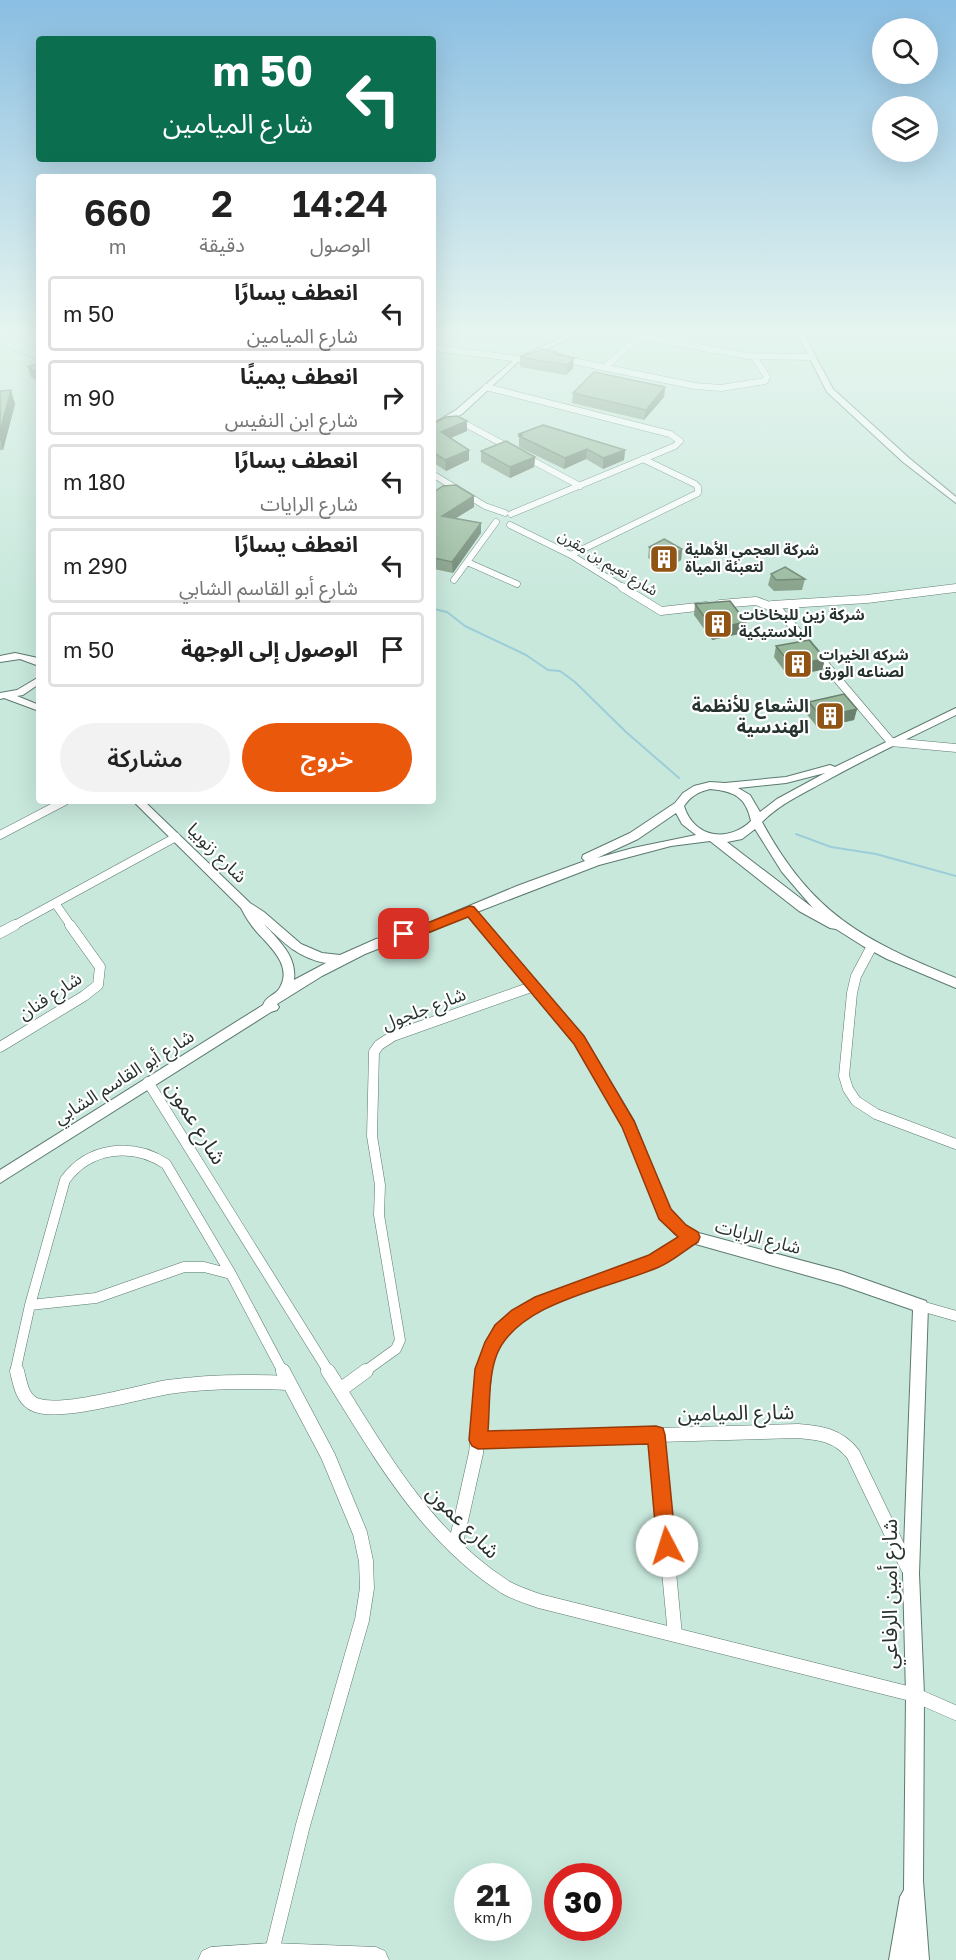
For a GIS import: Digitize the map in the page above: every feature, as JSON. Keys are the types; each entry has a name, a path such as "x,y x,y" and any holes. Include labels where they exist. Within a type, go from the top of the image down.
{"main road":[{"path":"211,1960 271,1958 376,1960"}],"street":[{"path":"462,422 580,486"},
{"path":"454,580 488,535 496,520 513,517 680,442 670,434 625,422"},
{"path":"865,422 956,501"},
{"path":"572,555 698,493 698,487 695,484 643,459"},
{"name":"شارع نعيم بن مقرن","path":"436,476 485,506 513,517 534,536"},
{"path":"441,488 448,484"},
{"name":"شارع نعيم بن مقرن","path":"485,506 496,520 572,555 661,611 747,601 772,605 867,599 956,588"},
{"path":"488,535 507,525 513,517"},
{"path":"467,562 516,584"},
{"path":"772,605 778,609 891,742 956,748"},
{"path":"0,650 36,661"},
{"path":"0,659 36,651"},
{"path":"0,696 20,693 36,685"},
{"path":"0,696 20,700 36,707"},
{"path":"756,821 783,800 851,762 956,711"},
{"path":"851,762 786,780 696,788 688,793 679,806 681,816 687,825 712,837 802,908 872,946 956,983"},
{"path":"712,837 741,835 753,827 756,821 757,811 752,802 743,794 718,786"},
{"path":"0,834 59,804"},
{"name":"شارع زنوبيا","path":"141,804 246,906 261,916 299,950 319,958 341,960"},
{"name":"شارع أبو القاسم الشابي","path":"568,870 579,862 634,836 679,806"},
{"path":"756,821 790,874 843,929"},
{"path":"0,933 176,837"},
{"name":"شارع أبو القاسم الشابي","path":"268,1008 270,1002 284,992 341,960 470,911 568,870 644,847 712,837"},
{"name":"شارع فنان","path":"0,1047 84,996 98,985 100,967 55,903"},
{"name":"شارع زنوبيا","path":"246,906 255,923 286,958 290,975 284,992"},
{"name":"شارع الرايات","path":"470,911 579,1040 629,1125 665,1214 680,1230 692,1237 841,1278 921,1306"},
{"name":"شارع أبو القاسم الشابي","path":"0,1177 268,1008 281,1004 347,966 404,941 411,934"},
{"path":"872,946 855,976 844,1076 846,1084 855,1100 871,1111 956,1144"},
{"name":"شارع جلجول","path":"340,1389 396,1349 399,1344 379,1215 381,1185 372,1136 373,1059 379,1045 393,1036 534,987"},
{"name":"شارع عمون","path":"148,1083 396,1479 455,1547 494,1580 519,1594 538,1601 915,1695 956,1713"},
{"path":"271,1958 303,1825 362,1620 367,1588 366,1561 360,1533 328,1456 231,1274 166,1164 156,1156 121,1152 96,1156 82,1162 65,1180 30,1305 16,1368 23,1394 35,1405 48,1407 73,1405 170,1387 247,1381 288,1383"},
{"path":"455,1547 478,1440 484,1369 491,1348 501,1331 518,1315 541,1303 655,1261 692,1237"},
{"path":"30,1305 96,1298 184,1267 204,1268 231,1274"},
{"path":"921,1306 956,1316"},
{"name":"شارع أمين الرفاعي","path":"919,1960 913,1881 915,1695 911,1574 921,1306"},
{"name":"شارع الميامين","path":"478,1440 798,1431 829,1434 844,1441 863,1473 911,1574"},
{"path":"656,1435 675,1635"},
{"name":"شارع أمين الرفاعي","path":"899,1960 913,1881"}],"building":[{"path":"436,422 464,422 441,432 469,450 445,460 436,454"},
{"path":"543,425 625,450 603,458 587,449 565,458 519,436 522,435 519,434"},
{"path":"506,441 535,457 510,467 481,451"},
{"path":"456,485 474,496 442,516 481,523 452,562 436,558 436,491 443,486"},
{"path":"664,539 682,549 669,558 649,547"},
{"path":"785,567 805,579 776,580 771,574"},
{"path":"730,601 746,622 713,629 695,604"},
{"path":"809,640 825,659 791,665 776,646"},
{"path":"844,694 857,709 821,717 809,702"}],"waterway":[{"path":"436,609 447,612 465,626 526,655 548,670 560,671 575,682 626,732 679,778"},
{"path":"796,834 831,847 876,854 956,876"}],"place":[{"name":"شركة العجمي الأهلية لتعبئة المياة","path":"664,559"},
{"name":"شركة زين للبخاخات البلاستيكية","path":"718,624"},
{"name":"شركه الخيرات لصناعه الورق","path":"798,664"},
{"name":"الشعاع للأنظمة الهندسية","path":"830,716"}],"route":[{"path":"404,934 411,934 470,911 579,1040 629,1125 665,1214 680,1230 692,1237 655,1261 541,1303 518,1315 501,1331 491,1348 484,1369 478,1440 656,1435 667,1546"}]}
